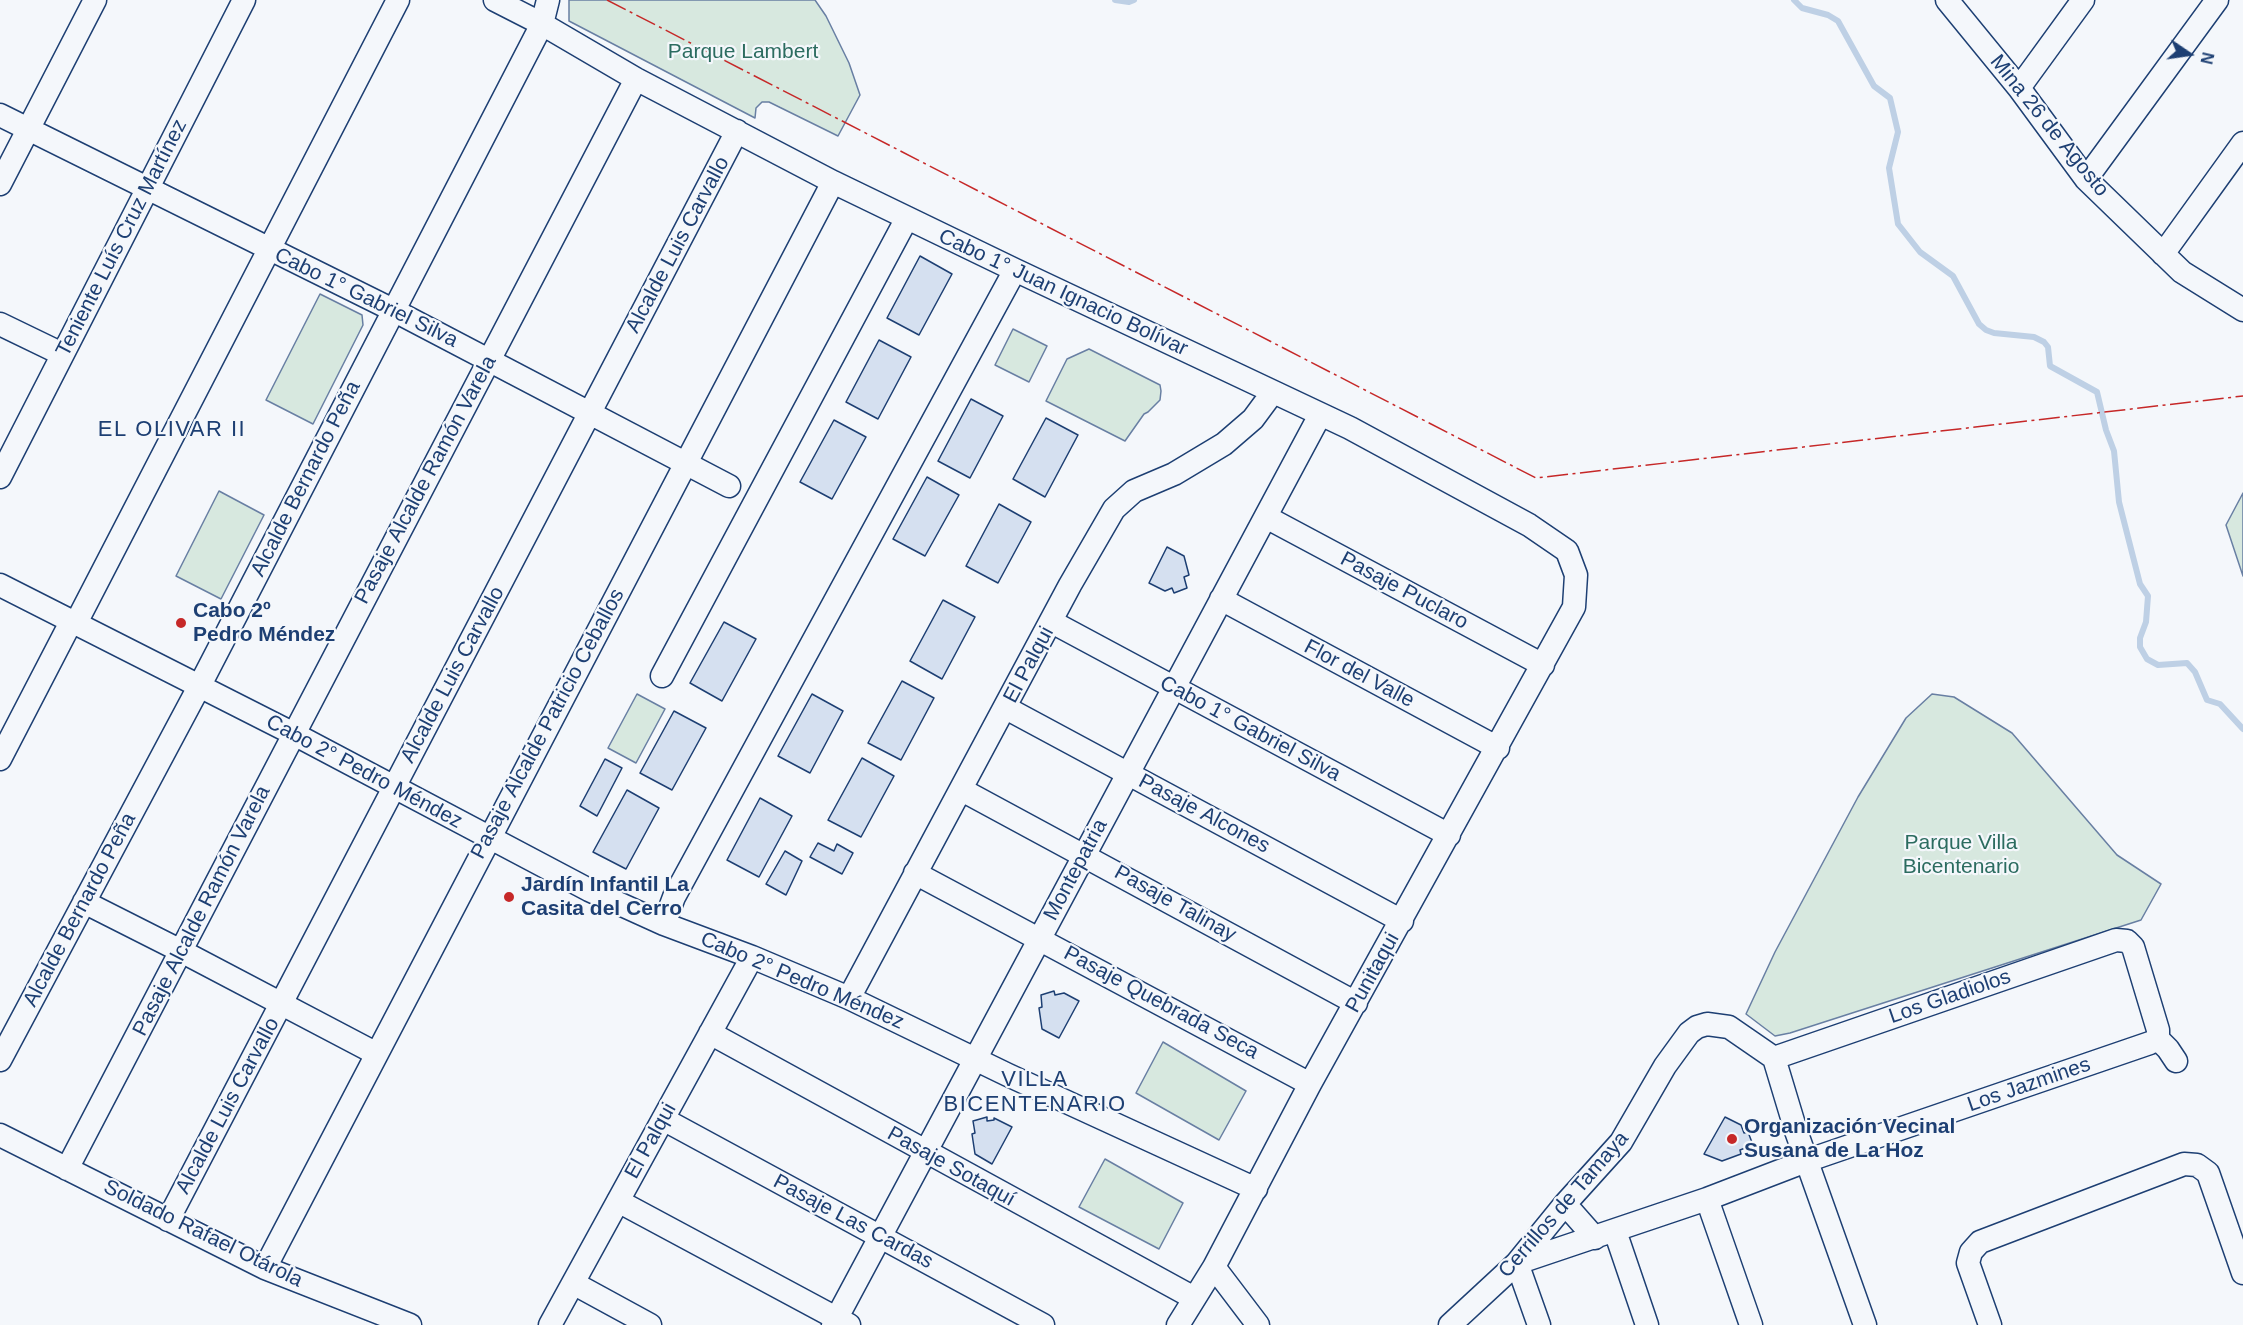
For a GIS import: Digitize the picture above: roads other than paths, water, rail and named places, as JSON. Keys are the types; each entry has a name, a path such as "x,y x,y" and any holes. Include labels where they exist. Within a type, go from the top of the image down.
{"street":[{"path":"0,184 95,0"},
{"name":"Teniente Luís Cruz Martínez","path":"0,477 244,0"},
{"path":"0,759 74,622 398,0"},
{"name":"Cabo 1° Juan Ignacio Bolívar","path":"495,0 542,24 636,79 834,182 1350,428 1528,525 1567,551 1576,575 1574,607 1567,620"},
{"name":"Alcalde Bernardo Peña","path":"0,1060 200,685 542,24 548,0"},
{"name":"Mina 26 de Agosto","path":"1948,0 2019,88 2086,179 2182,272 2243,310"},
{"path":"2019,88 2083,0"},
{"path":"2086,179 2217,0"},
{"name":"Pasaje Alcalde Ramón Varela","path":"67,1169 636,79"},
{"name":"Cabo 1° Gabriel Silva","path":"0,114 393,310 729,486"},
{"name":"Alcalde Luis Carvallo","path":"168,1220 737,131"},
{"path":"2163,254 2243,143"},
{"name":"Pasaje Alcalde Patricio Ceballos","path":"265,1268 685,462 834,182"},
{"path":"662,676 907,218"},
{"path":"664,924 674,897 1015,270"},
{"path":"0,324 62,354"},
{"name":"El Palqui","path":"849,998 1107,520 1123,499 1140,488 1188,467 1224,444 1253,419 1274,392"},
{"name":"Montepatria","path":"840,1323 925,1152 1320,415"},
{"name":"Pasaje Puclaro","path":"1266,517 1543,665"},
{"name":"Cabo 2° Pedro Méndez","path":"0,585 200,685 589,890 664,924 752,957 849,998 1256,1189"},
{"name":"Flor del Valle","path":"1221,599 1497,748"},
{"name":"Punitaqui","path":"1178,1325 1214,1267 1310,1084 1567,620"},
{"name":"Cabo 1° Gabriel Silva","path":"1052,622 1449,835"},
{"name":"Pasaje Alcones","path":"1006,708 1402,921"},
{"name":"Pasaje Talinay","path":"962,790 1356,1003"},
{"name":"Pasaje Quebrada Seca","path":"915,873 1310,1084"},
{"path":"84,902 377,1054"},
{"name":"Los Gladiolos","path":"1774,1058 2116,940 2127,941 2133,947 2158,1030 2158,1039"},
{"name":"El Palqui","path":"550,1325 752,957"},
{"name":"Cerrillos de Tamaya","path":"1450,1325 1517,1263 1565,1204 1621,1142 1665,1066 1689,1033 1707,1024 1729,1027 1774,1058"},
{"name":"Pasaje Sotaquí","path":"710,1033 1194,1298"},
{"path":"2158,1039 2176,1061"},
{"name":"Los Jazmines","path":"1517,1263 1707,1199 1806,1161 2158,1039"},
{"path":"1774,1058 1806,1161 1865,1325"},
{"name":"Pasaje Las Cardas","path":"663,1119 1043,1325"},
{"name":"Soldado Rafael Otárola","path":"0,1135 265,1268 410,1325"},
{"path":"1990,1325 1968,1263 1971,1252 1980,1242 2184,1164 2197,1165 2208,1173 2243,1273"},
{"path":"1707,1199 1751,1325"},
{"path":"618,1201 840,1323"},
{"path":"1565,1204 1605,1234 1647,1325"},
{"path":"1517,1263 1539,1325"},
{"path":"1214,1267 1258,1325"},
{"path":"573,1283 650,1325"}],"waterway":[{"path":"1115,0 1129,2 1134,0"},
{"path":"1794,0 1802,8 1828,15 1838,21 1874,86 1890,98 1898,132 1889,168 1898,224 1920,252 1953,276 1979,324 1986,330 1994,333 2034,337 2044,342 2048,347 2050,366 2097,392 2106,430 2114,451 2119,502 2140,584 2148,596 2146,622 2140,638 2140,647 2147,659 2158,665 2187,663 2195,672 2207,700 2220,704 2243,729"}],"place":[{"name":"Cabo 2º Pedro Méndez","path":"181,623"},
{"name":"Jardín Infantil La Casita del Cerro","path":"509,897"},
{"name":"Organización Vecinal Susana de La Hoz","path":"1732,1139"}],"district":[{"name":"EL OLIVAR II","path":"172,430"},
{"name":"VILLA BICENTENARIO","path":"1035,1092"}],"park label":[{"name":"Parque Lambert","path":"743,52"},
{"name":"Parque Villa Bicentenario","path":"1961,855"}]}
